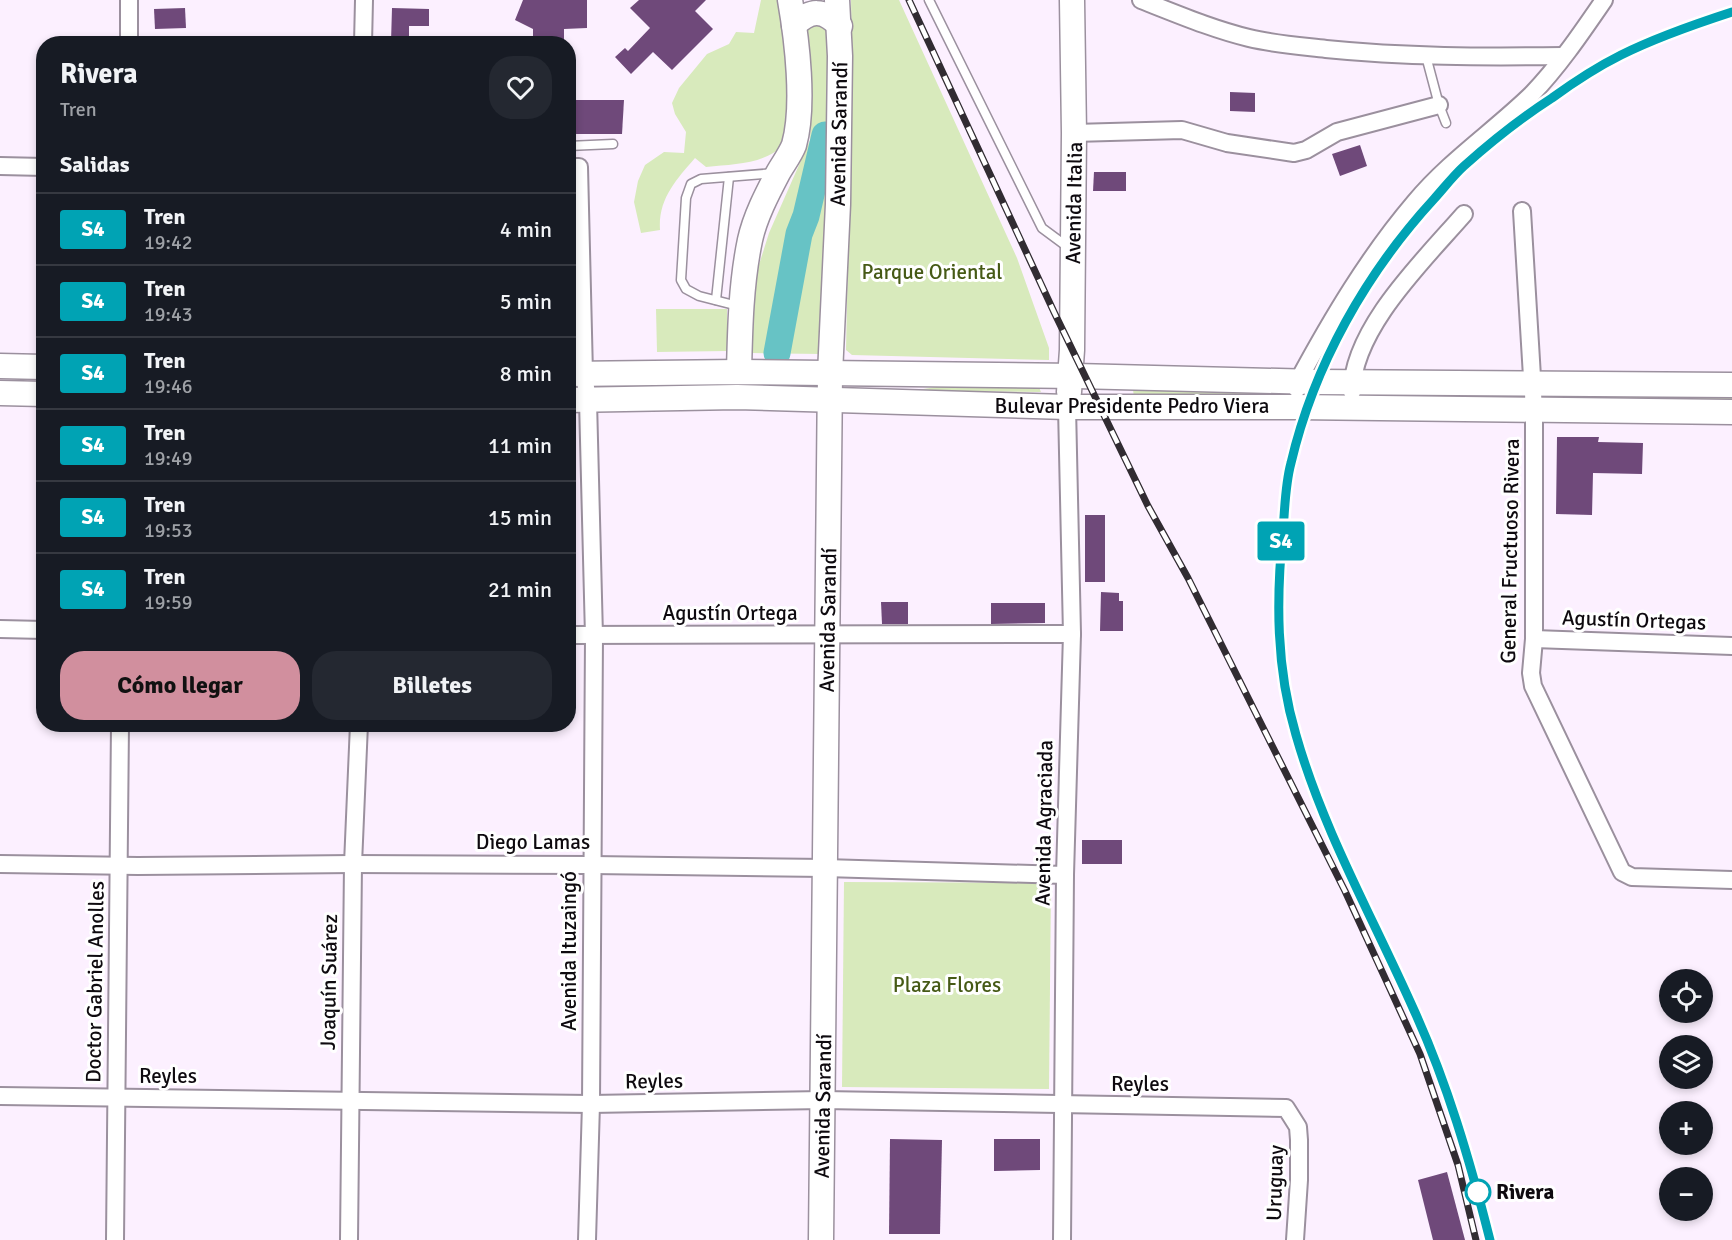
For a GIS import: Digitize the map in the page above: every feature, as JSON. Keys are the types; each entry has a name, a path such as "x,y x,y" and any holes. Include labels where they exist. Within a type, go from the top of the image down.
{"street":[{"path":"129,0 129,36"},
{"path":"363,36 364,0"},
{"path":"739,372 741,307 750,239 761,208 793,147 797,127 799,86 790,0"},
{"name":"Avenida Sarandí","path":"821,1240 830,375 838,204 840,26 837,0"},
{"name":"Avenida Italia","path":"1067,407 1072,350 1074,133 1072,0"},
{"path":"1141,0 1207,26 1250,39 1377,54 1563,56"},
{"path":"1296,407 1298,381 1327,328 1379,249 1416,201 1460,156 1533,93 1604,0"},
{"path":"794,25 804,16 818,12 830,16 840,26"},
{"path":"1074,133 1182,130 1227,143 1294,153 1306,150 1337,132 1439,105"},
{"path":"0,166 36,167"},
{"name":"General Fructuoso Rivera","path":"1522,211 1534,410 1534,639 1531,673 1533,686 1622,872 1632,877 1732,880"},
{"path":"1352,408 1352,380 1363,344 1395,293 1464,214"},
{"path":"0,366 36,366"},
{"name":"Bulevar Presidente Pedro Viera","path":"576,374 739,372 830,375 1732,385"},
{"name":"Avenida Ituzaingó","path":"576,374 594,636 591,1104 587,1240"},
{"path":"0,393 36,394"},
{"name":"Bulevar Presidente Pedro Viera","path":"578,400 737,397 1067,407 1732,412"},
{"name":"Avenida Agraciada","path":"1062,1240 1065,874 1072,634 1067,407"},
{"path":"0,629 36,630"},
{"name":"Agustín Ortega","path":"576,635 1072,634"},
{"name":"Agustín Ortegas","path":"1534,639 1732,646"},
{"name":"Doctor Gabriel Anolles","path":"115,1240 120,732"},
{"name":"Joaquín Suárez","path":"349,1240 353,864 359,732"},
{"name":"Diego Lamas","path":"0,864 592,865 1065,874"},
{"name":"Reyles","path":"0,1096 591,1104 823,1100 1063,1106 1286,1108 1298,1127"},
{"name":"Uruguay","path":"1295,1240 1299,1180 1298,1127"}],"lane":[{"path":"929,0 1042,228 1073,251"},
{"path":"1426,56 1446,123"},
{"path":"576,146 613,144"},
{"path":"741,307 699,296 686,289 681,280 686,198 691,184 701,179 779,172"},
{"path":"716,300 729,177"}],"green space":[{"path":"761,0 780,0 790,64 783,146 766,157 737,164 706,167 695,158 675,182 665,199 660,230 641,233 634,202 638,181 645,165 664,152 684,153 686,132 675,114 672,103 679,88 707,54 729,44 736,32 754,33"},
{"name":"Parque Oriental","path":"851,0 899,0 1017,258 1049,348 1049,360 852,355 846,350 852,64"},
{"path":"814,23 826,26 831,40 822,354 752,353 750,305 757,271 769,233 810,140 811,101 802,34"},
{"path":"656,309 727,309 727,351 657,352"},
{"path":"955,384 1038,385 1041,392 956,391 925,397 845,389 917,390"},
{"path":"1137,387 1264,390 1264,397 1134,397 1133,390"},
{"path":"1554,393 1732,393 1732,405 1554,399"},
{"name":"Plaza Flores","path":"844,882 1051,883 1049,1089 842,1087"}],"building":[{"path":"523,0 587,0 587,28 564,29 564,36 533,36 533,29 515,20"},
{"path":"639,0 706,0 695,11 713,29 672,70 653,52 631,74 615,57 625,48 628,51 650,28 630,8"},
{"path":"185,8 186,28 155,29 154,9"},
{"path":"392,8 429,9 429,26 409,26 409,36 391,36"},
{"path":"1230,92 1255,93 1255,112 1230,111"},
{"path":"576,100 624,100 622,134 576,134"},
{"path":"1360,145 1367,166 1340,176 1332,154"},
{"path":"1094,172 1126,172 1126,191 1093,191"},
{"path":"1557,437 1599,437 1598,442 1643,443 1642,474 1593,473 1592,515 1556,514"},
{"path":"1085,515 1105,515 1105,582 1085,582"},
{"path":"1101,592 1119,593 1119,601 1123,601 1123,631 1100,631"},
{"path":"881,602 908,602 908,624 882,624"},
{"path":"991,603 1045,603 1045,623 991,624"},
{"path":"1082,840 1122,840 1122,864 1082,864"},
{"path":"890,1139 942,1140 940,1234 889,1234"},
{"path":"994,1139 1040,1139 1040,1170 994,1171"},
{"path":"1447,1172 1465,1240 1433,1240 1418,1180"}],"waterway":[{"path":"777,353 799,234 806,216 825,135"}],"railway":[{"path":"909,0 1054,312 1148,506 1188,578 1345,891 1420,1054 1458,1165 1476,1240"},
{"path":"1490,1240 1466,1151 1437,1064 1320,805 1289,710 1279,633 1279,582 1289,471 1302,423 1317,382 1336,342 1381,265 1435,196 1464,166 1498,137 1546,101 1589,73 1648,42 1732,12"}],"train":[{"name":"S4","path":"1490,1240 1471,1164 1437,1066 1415,1011 1324,816 1296,737 1284,688 1278,605 1279,561 1290,466 1316,382 1349,317 1382,264 1420,214 1462,167 1520,119 1620,56 1732,12"}],"place":[{"name":"Rivera","path":"1478,1192"}]}
